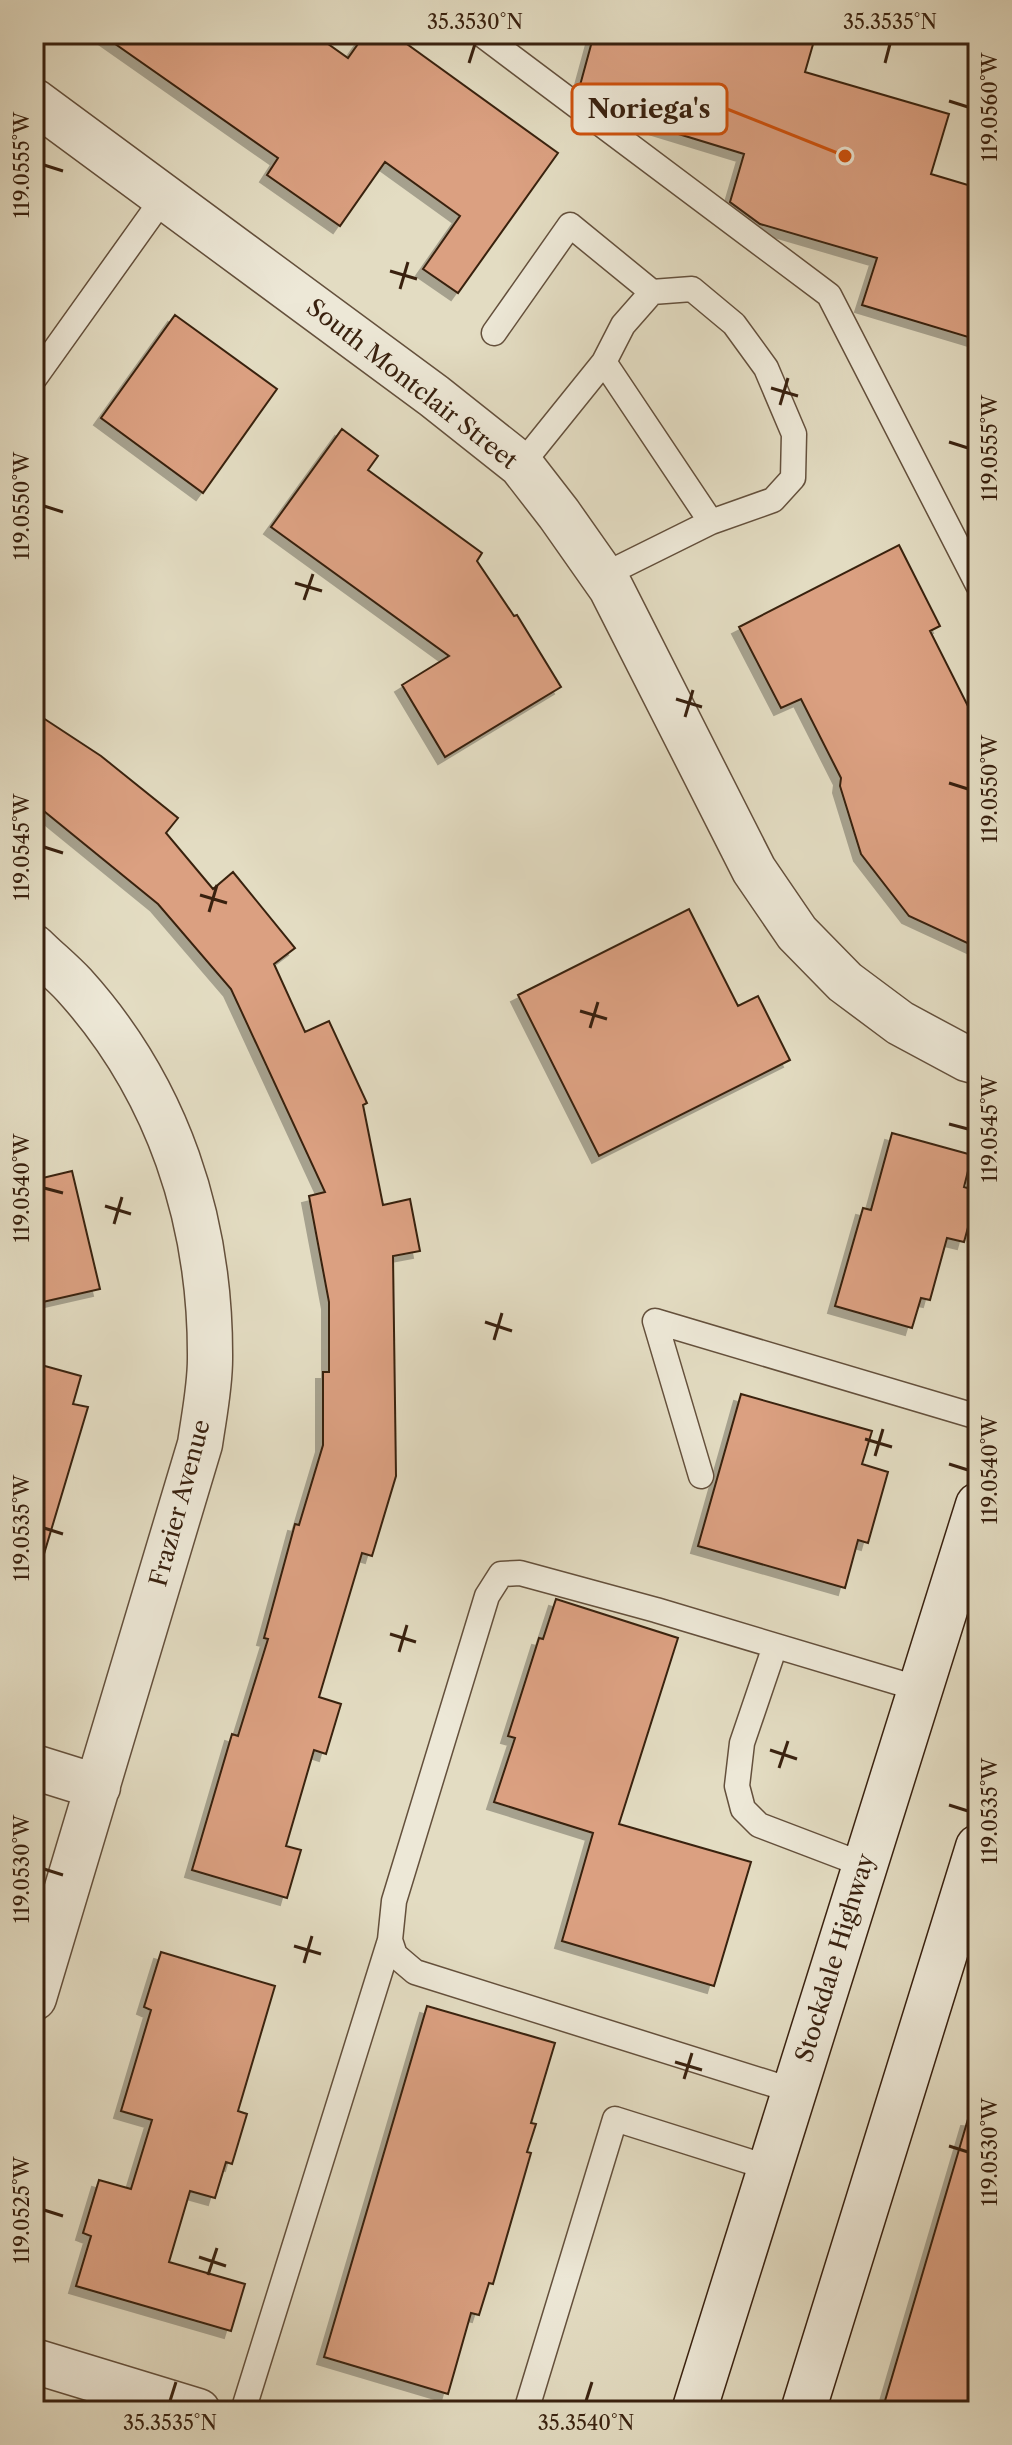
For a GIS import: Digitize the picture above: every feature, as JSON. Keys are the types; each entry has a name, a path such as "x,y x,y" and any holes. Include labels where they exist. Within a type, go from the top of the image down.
{"street":[{"name":"South Montclair Street","path":"34,101 434,396 521,465 611,588 754,870 797,933 845,982 900,1023 978,1062"},
{"name":"Frazier Avenue","path":"34,947 74,985 124,1049 164,1121 192,1199 207,1271 211,1362 200,1444 34,1998"},
{"name":"Stockdale Highway","path":"694,2411 978,1505"},
{"path":"34,1767 98,1787"},
{"path":"803,2411 978,1847"},
{"path":"34,2361 198,2411"}],"lane":[{"path":"481,34 829,295 978,585"},
{"path":"34,379 164,197"},
{"path":"494,333 570,225 652,292 692,289 734,324 766,368 794,434 793,478 773,500 711,522 602,576"},
{"path":"521,465 604,362 623,325 652,292"},
{"path":"604,362 711,522"},
{"path":"701,1476 655,1321 978,1417"},
{"path":"243,2411 390,1940 394,1901 487,1596 501,1574 520,1573 920,1689"},
{"path":"775,1646 742,1743 737,1786 743,1809 759,1825 864,1865"},
{"path":"390,1940 395,1955 415,1972 794,2091"},
{"path":"526,2411 615,2119 770,2168"}],"building":[{"path":"101,34 314,34 348,58 365,34 393,34 558,153 458,293 423,269 460,216 385,162 340,226 267,175 278,158"},
{"path":"594,34 816,34 805,72 949,114 931,174 978,188 978,340 862,305 877,258 760,224 730,202 744,154 613,114 579,89"},
{"path":"175,315 277,389 203,493 101,418"},
{"path":"342,429 378,456 368,470 482,553 477,561 514,616 517,615 561,687 445,757 402,685 449,656 271,527"},
{"path":"899,545 940,626 930,631 978,726 978,948 909,916 861,854 840,786 841,778 801,699 781,708 739,627"},
{"path":"34,712 101,756 178,818 166,833 213,889 233,872 295,948 274,964 305,1032 329,1021 367,1103 363,1105 383,1205 410,1199 420,1251 393,1256 396,1476 372,1556 362,1553 319,1697 341,1704 326,1754 314,1750 286,1846 301,1850 287,1898 192,1870 232,1734 238,1736 268,1639 264,1638 295,1524 299,1525 323,1445 323,1372 329,1372 329,1302 309,1196 325,1192 231,989 158,904 34,803"},
{"path":"689,909 738,1006 758,996 790,1060 599,1156 518,995"},
{"path":"892,1133 972,1155 964,1187 978,1191 964,1242 947,1238 930,1300 921,1298 912,1328 835,1306 863,1208 871,1210"},
{"path":"72,1171 100,1289 34,1304 34,1180"},
{"path":"34,1363 81,1376 73,1404 88,1407 44,1554 34,1553"},
{"path":"741,1394 872,1431 862,1464 888,1472 868,1543 858,1540 845,1588 698,1546"},
{"path":"556,1599 678,1638 619,1824 751,1862 714,1986 562,1941 593,1833 494,1802 515,1738 508,1736 539,1638 543,1639"},
{"path":"161,1952 275,1986 238,2111 247,2114 232,2164 226,2162 215,2198 190,2191 169,2262 245,2284 231,2331 76,2286 91,2236 83,2233 99,2180 131,2189 152,2120 121,2111 151,2010 144,2007"},
{"path":"427,2006 555,2043 531,2123 536,2124 527,2152 531,2153 493,2284 489,2283 479,2315 471,2313 448,2394 324,2357"},
{"path":"968,2119 978,2120 978,2411 882,2411"}],"place":[{"name":"Noriega's","path":"845,156"}]}
